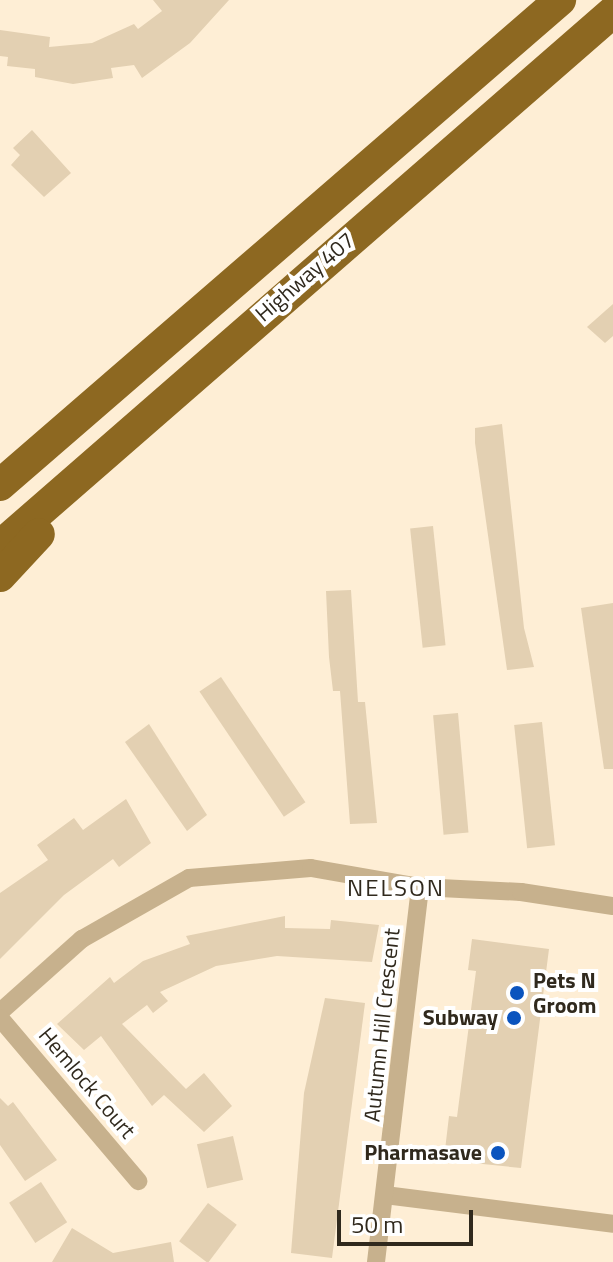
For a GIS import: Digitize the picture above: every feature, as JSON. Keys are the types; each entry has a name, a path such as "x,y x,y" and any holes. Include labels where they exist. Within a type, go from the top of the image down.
{"highway":[{"name":"Highway 407","path":"0,485 560,0"},
{"name":"Highway 407","path":"0,546 125,432 613,12"},
{"path":"0,576 125,432"}],"street":[{"path":"0,1015 82,939 189,878 311,868 420,887 521,892 613,906"},
{"name":"Autumn Hill Crescent","path":"376,1262 420,887"},
{"name":"Hemlock Court","path":"0,1015 138,1181"},
{"path":"385,1195 613,1224"}],"building":[{"path":"153,0 229,0 190,43 142,78 134,65 111,68 113,78 73,84 35,77 35,69 7,66 8,57 0,56 0,30 50,37 49,47 92,43 134,24 138,29 162,11"},
{"path":"32,130 71,173 44,197 11,165 20,155 13,148"},
{"path":"613,304 613,336 605,343 587,327"},
{"path":"502,424 524,628 534,667 507,670 475,443 475,428"},
{"path":"433,526 446,645 423,648 410,528"},
{"path":"351,590 358,702 365,702 377,823 350,824 340,691 333,691 329,657 326,591"},
{"path":"613,603 613,769 604,769 581,608"},
{"path":"221,677 305,802 284,817 199,692"},
{"path":"458,713 468,833 444,835 433,715"},
{"path":"542,722 555,845 527,848 514,725"},
{"path":"149,724 207,815 187,831 125,742"},
{"path":"126,799 151,843 119,867 113,859 64,895 0,959 0,893 48,860 37,845 74,818 83,830"},
{"path":"285,916 285,928 330,929 331,920 379,925 372,962 277,956 216,966 160,992 168,1001 153,1013 147,1005 122,1024 186,1089 204,1073 232,1106 204,1132 164,1095 152,1106 101,1036 84,1050 57,1024 110,977 114,983 143,961 190,944 186,936"},
{"path":"472,939 549,949 521,1168 453,1161 445,1150 449,1116 457,1117 476,971 468,970"},
{"path":"325,998 365,1003 332,1258 291,1253 304,1093"},
{"path":"0,1098 8,1106 13,1102 57,1160 25,1181 0,1145"},
{"path":"233,1136 243,1180 207,1188 197,1144"},
{"path":"41,1182 67,1222 35,1243 9,1203"},
{"path":"208,1203 237,1225 209,1262 179,1241"},
{"path":"72,1228 113,1253 171,1242 174,1262 52,1262"}],"place":[{"name":"Pets N Groom","path":"517,993"},
{"name":"Subway","path":"514,1018"},
{"name":"Pharmasave","path":"498,1153"}],"district":[{"name":"NELSON","path":"396,888"}]}
